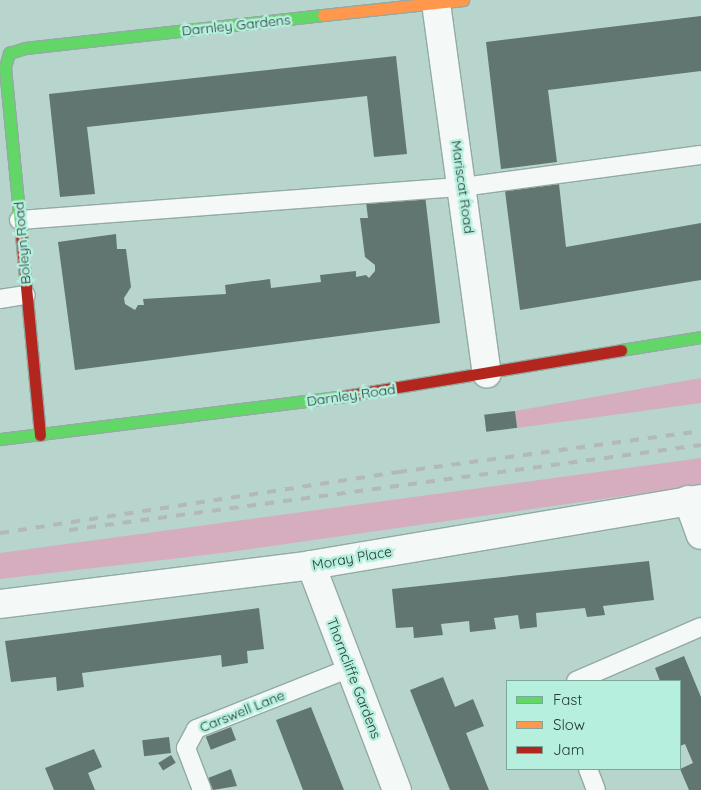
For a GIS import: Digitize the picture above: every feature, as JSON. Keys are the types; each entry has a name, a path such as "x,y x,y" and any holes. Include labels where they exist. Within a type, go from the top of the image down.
{"street":[{"name":"Darnley Gardens","path":"5,63 25,48 463,0"},
{"name":"Mariscat Road","path":"436,2 463,187 487,374"},
{"name":"Boleyn Road","path":"5,63 40,434"},
{"name":"Darnley Road","path":"0,439 319,400 487,374 701,337"},
{"path":"695,500 701,535"},
{"name":"Moray Place","path":"0,604 311,566 695,500"},
{"name":"Thorncliffe Gardens","path":"311,566 397,790"}],"lane":[{"path":"19,220 463,187 701,155"},
{"path":"0,299 26,296"},
{"path":"578,680 701,628"},
{"name":"Carswell Lane","path":"202,790 186,748 196,729 350,668"},
{"path":"588,770 596,790"}],"shaded area":[{"path":"701,378 701,403 517,428 515,411"},
{"path":"701,458 701,485 222,553 0,579 0,553"}],"building":[{"path":"701,16 701,71 548,90 557,162 501,169 486,42"},
{"path":"396,56 407,154 374,157 367,96 87,127 95,194 60,197 49,94"},
{"path":"559,184 566,247 701,223 701,280 520,310 505,191"},
{"path":"425,195 440,323 75,370 58,242 116,234 117,249 126,249 131,287 124,298 125,304 135,310 138,305 144,305 143,299 226,294 225,285 270,279 271,288 321,282 320,275 356,271 356,277 366,275 369,278 375,271 375,265 365,257 360,218 368,218 366,202"},
{"path":"515,411 517,428 486,432 484,415"},
{"path":"649,561 654,600 603,606 605,615 587,617 585,608 536,613 537,627 520,629 518,615 494,618 496,629 470,632 469,621 441,624 443,635 414,638 413,627 396,628 392,589"},
{"path":"259,608 264,649 247,651 248,663 222,667 221,655 82,673 84,687 57,691 56,677 11,682 5,641"},
{"path":"684,656 701,697 701,790 689,790 680,770 693,763 685,744 681,746 681,680 660,680 655,668"},
{"path":"443,677 455,707 473,699 484,726 466,733 489,790 450,790 410,690"},
{"path":"311,707 344,790 303,790 276,720"},
{"path":"231,727 236,740 211,750 206,737"},
{"path":"169,737 171,753 144,756 142,740"},
{"path":"94,749 102,767 88,773 95,790 54,790 45,768"},
{"path":"171,755 176,763 163,771 158,763"},
{"path":"231,769 237,786 213,790 208,778"}],"railway":[{"path":"0,533 398,472 701,431"},
{"path":"69,530 701,445"}],"traffic: fast":[{"path":"21,234 5,67 9,53 25,48 323,15"},
{"path":"621,350 701,337"},
{"path":"0,439 344,396"}],"traffic: slow":[{"path":"323,15 463,0"}],"traffic: jam":[{"path":"21,234 40,435"},
{"path":"344,396 621,350"}]}
